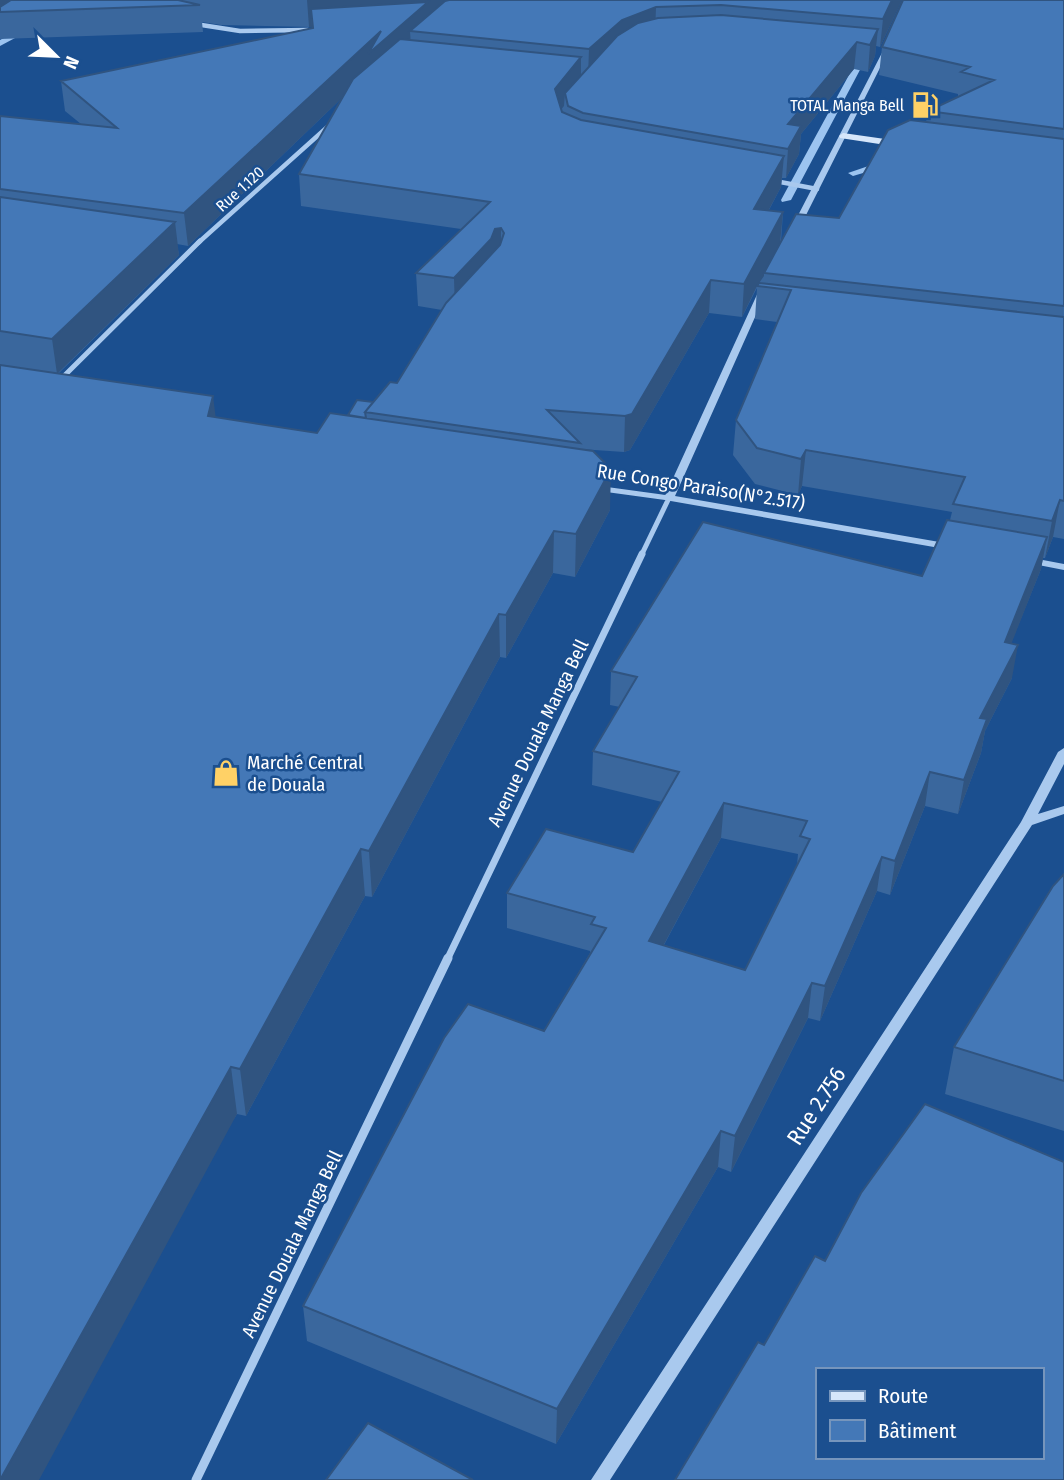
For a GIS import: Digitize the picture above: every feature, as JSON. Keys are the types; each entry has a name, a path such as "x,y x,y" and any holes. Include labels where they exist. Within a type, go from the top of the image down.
{"main road":[{"path":"843,136 912,145"}],"street":[{"path":"184,23 251,32 316,30"},
{"path":"791,237 890,41"},
{"path":"873,51 885,52"},
{"name":"Rue 1.120","path":"53,387 189,251 339,116"},
{"path":"763,179 817,188"},
{"path":"176,249 189,251"},
{"name":"Avenue Douala Manga Bell","path":"196,1480 669,498 752,310 771,274"},
{"path":"752,310 766,312"},
{"name":"Rue Congo Paraiso(N°2.517)","path":"601,489 669,498 969,550"},
{"path":"1009,557 1064,567"},
{"name":"Rue 2.756","path":"600,1480 1027,822 1064,752"},
{"path":"1027,822 1064,810"}],"building":[{"path":"11,0 178,0 200,5 0,12 0,7"},
{"path":"449,0 892,0 883,19 721,5 656,7 622,20 589,49 410,31"},
{"path":"903,0 1064,0 1064,129 928,111 994,80 961,72 970,67 882,47"},
{"path":"428,2 368,54 381,31 184,213 0,189 0,116 117,128 61,81 313,28 311,9"},
{"path":"721,15 878,29 870,45 857,42 788,124 801,126 788,149 583,113 568,106 565,93 617,36 638,23 658,18"},
{"path":"400,39 581,57 555,89 562,112 581,120 784,156 754,209 783,212 744,284 711,280 632,414 625,416 547,410 580,443 365,412 390,382 397,383 446,303 500,245 504,233 501,228 495,229 491,239 454,278 416,273 490,202 299,174 353,79"},
{"path":"910,120 1064,139 1064,306 764,273 796,214 839,218 888,130"},
{"path":"0,197 175,222 52,339 0,331"},
{"path":"759,283 1064,317 1064,501 1060,500 1052,521 953,504 965,477 806,450 801,459 757,448 736,420 791,290 757,286"},
{"name":"Marché Central de Douala","path":"0,365 213,396 208,416 317,433 330,413 593,451 611,469 576,534 554,531 506,615 499,614 369,851 361,849 240,1069 231,1067 0,1480"},
{"path":"357,400 373,402 365,412 366,418 348,415"},
{"path":"947,520 1047,537 1005,642 1018,645 980,718 987,719 964,780 930,772 895,861 882,857 825,986 812,983 735,1136 721,1131 557,1409 303,1306 444,1038 468,1004 544,1031 606,928 591,924 595,917 507,893 546,829 633,852 679,772 593,751 637,677 611,671 703,522 922,576","holes":["724,803 807,821 800,836 810,839 745,970 649,941"]},
{"path":"1064,874 1064,1081 954,1047 1053,886"},
{"path":"925,1104 1064,1162 1064,1480 675,1480 758,1342 764,1345 815,1256 825,1261 861,1193"},
{"path":"368,1423 473,1480 326,1480"}],"waterway":[{"path":"0,43 26,30"},
{"path":"786,200 866,51"},
{"path":"853,173 886,163"}],"place":[{"name":"TOTAL Manga Bell","path":"925,105"},
{"name":"Marché Central de Douala","path":"226,773"}]}
